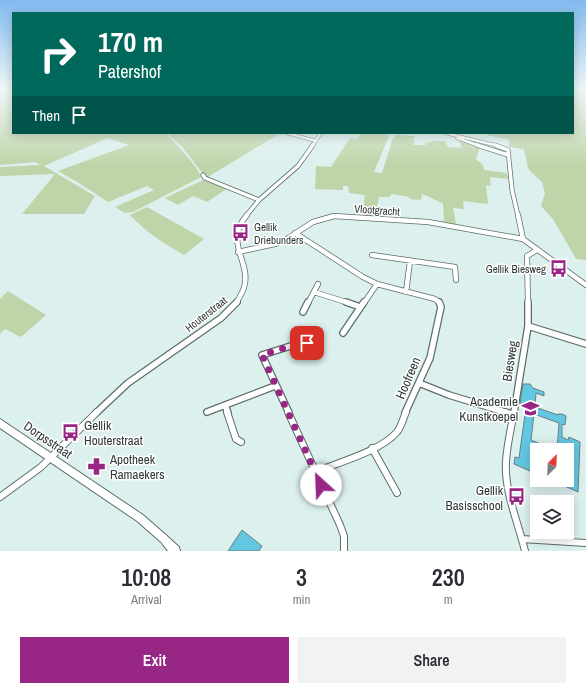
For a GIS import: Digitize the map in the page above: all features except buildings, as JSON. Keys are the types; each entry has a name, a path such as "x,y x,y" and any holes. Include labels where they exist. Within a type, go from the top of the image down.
{"street":[{"path":"291,134 316,141"},
{"name":"Houterstraat","path":"0,497 41,467 128,383 221,318 236,304 241,296 245,283 245,275 238,252 239,229 244,218 258,200 298,166 320,134"},
{"path":"447,134 508,155"},
{"path":"448,134 505,147 508,150 512,190 523,239 586,285"},
{"path":"203,175 205,178 258,200"},
{"name":"Vlootgracht","path":"238,252 270,246 288,239 314,220 334,216 428,222 523,239"},
{"path":"295,233 363,277 377,284 406,292 410,261"},
{"name":"Biesweg","path":"525,551 506,472 513,415 528,326 527,256 537,250"},
{"path":"372,255 455,267 456,280"},
{"path":"303,312 318,284"},
{"path":"343,333 377,284"},
{"path":"314,292 360,307"},
{"name":"Hoofreen","path":"315,472 372,448 388,440 397,432 430,358 441,307 440,303 435,299 406,292"},
{"path":"528,326 586,344"},
{"path":"307,343 297,344 262,355 340,525 344,536 344,551"},
{"path":"419,383 449,395 513,415"},
{"path":"207,412 275,386"},
{"path":"225,405 236,439 241,442"},
{"name":"Dorpsstraat","path":"0,423 140,518 175,551"},
{"path":"372,448 397,493"},
{"path":"522,539 586,543"}],"green space":[{"path":"0,115 12,115 12,134 166,134 191,161 201,177 133,212 125,213 115,207 154,190 147,186 108,202 58,171 129,145 108,138 44,166 95,196 84,214 22,214 55,174 0,176 0,167 41,165 35,162 0,165"},
{"path":"574,115 586,115 586,260 576,259 553,219 541,206 545,193 542,182 528,168 524,149 509,147 509,140 488,135 574,134"},
{"path":"168,134 279,134 206,178 183,148"},
{"path":"360,134 383,134 389,136 374,172 382,173 395,135 415,136 413,145 426,145 425,143 434,141 445,141 448,147 462,148 458,139 480,147 476,159 483,165 484,170 507,173 508,179 490,177 491,186 486,185 488,204 463,201 464,209 453,208 456,224 444,223 443,203 422,194 421,200 391,194 390,197 379,197 375,217 362,216 365,195 349,193 348,186 343,186 343,190 315,189 316,166 331,167 350,138 357,139"},
{"path":"203,180 228,188 207,202 193,196 178,205 165,198"},
{"path":"147,207 204,239 184,255 142,227 130,215"},
{"path":"8,291 46,315 21,337 5,329 0,334 0,299"}],"place":[{"name":"Gellik Driebunders","path":"241,233"},
{"name":"Gellik Biesweg","path":"559,269"},
{"name":"Academie Kunstkoepel","path":"531,408"},
{"name":"Gellik Houterstraat","path":"71,432"},
{"name":"Apotheek Ramaekers","path":"97,466"},
{"name":"Gellik Basisschool","path":"516,497"}],"route":[{"path":"307,343 297,344 262,355 321,485"}]}
